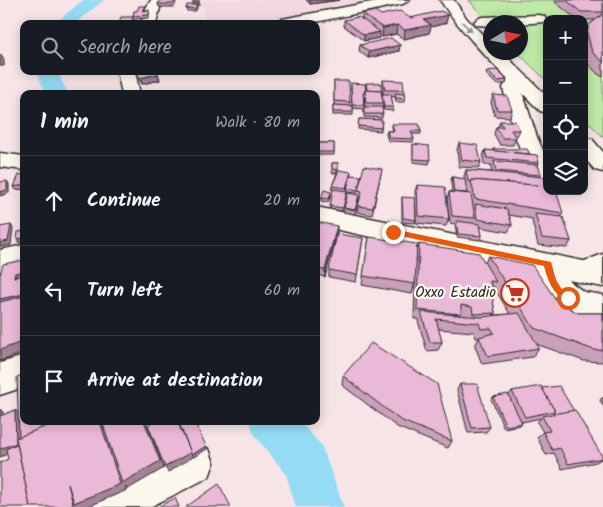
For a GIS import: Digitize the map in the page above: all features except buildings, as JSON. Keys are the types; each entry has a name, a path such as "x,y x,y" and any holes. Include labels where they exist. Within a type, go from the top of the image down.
{"street":[{"path":"149,20 158,0"},
{"path":"302,20 403,0"},
{"path":"447,0 462,22 483,44"},
{"path":"470,7 483,22"},
{"path":"528,20 539,19"},
{"path":"499,60 544,105"},
{"path":"521,60 543,82"},
{"path":"127,75 130,90"},
{"path":"516,77 512,88 526,137 543,176"},
{"path":"588,127 603,141"},
{"path":"588,148 603,165"},
{"path":"0,160 20,162"},
{"path":"320,217 548,264 593,271"},
{"path":"569,242 593,271"},
{"path":"0,261 20,256"},
{"path":"548,264 552,280 558,290 568,298 591,306 603,307"},
{"path":"0,379 20,372"},
{"path":"107,507 195,463"}],"shaded area":[{"path":"202,0 386,0 286,20 205,20"}],"green space":[{"path":"469,0 603,0 603,137 588,122 588,15 543,15 543,77 525,60 528,60 528,15 483,15 483,17"}],"waterway":[{"path":"68,20 96,0"},
{"path":"48,75 55,90"},
{"path":"274,425 305,461 320,507"}],"place":[{"name":"Oxxo Estadio","path":"515,293"}],"route":[{"path":"393,232 548,264 552,280 558,290 568,298"}]}
